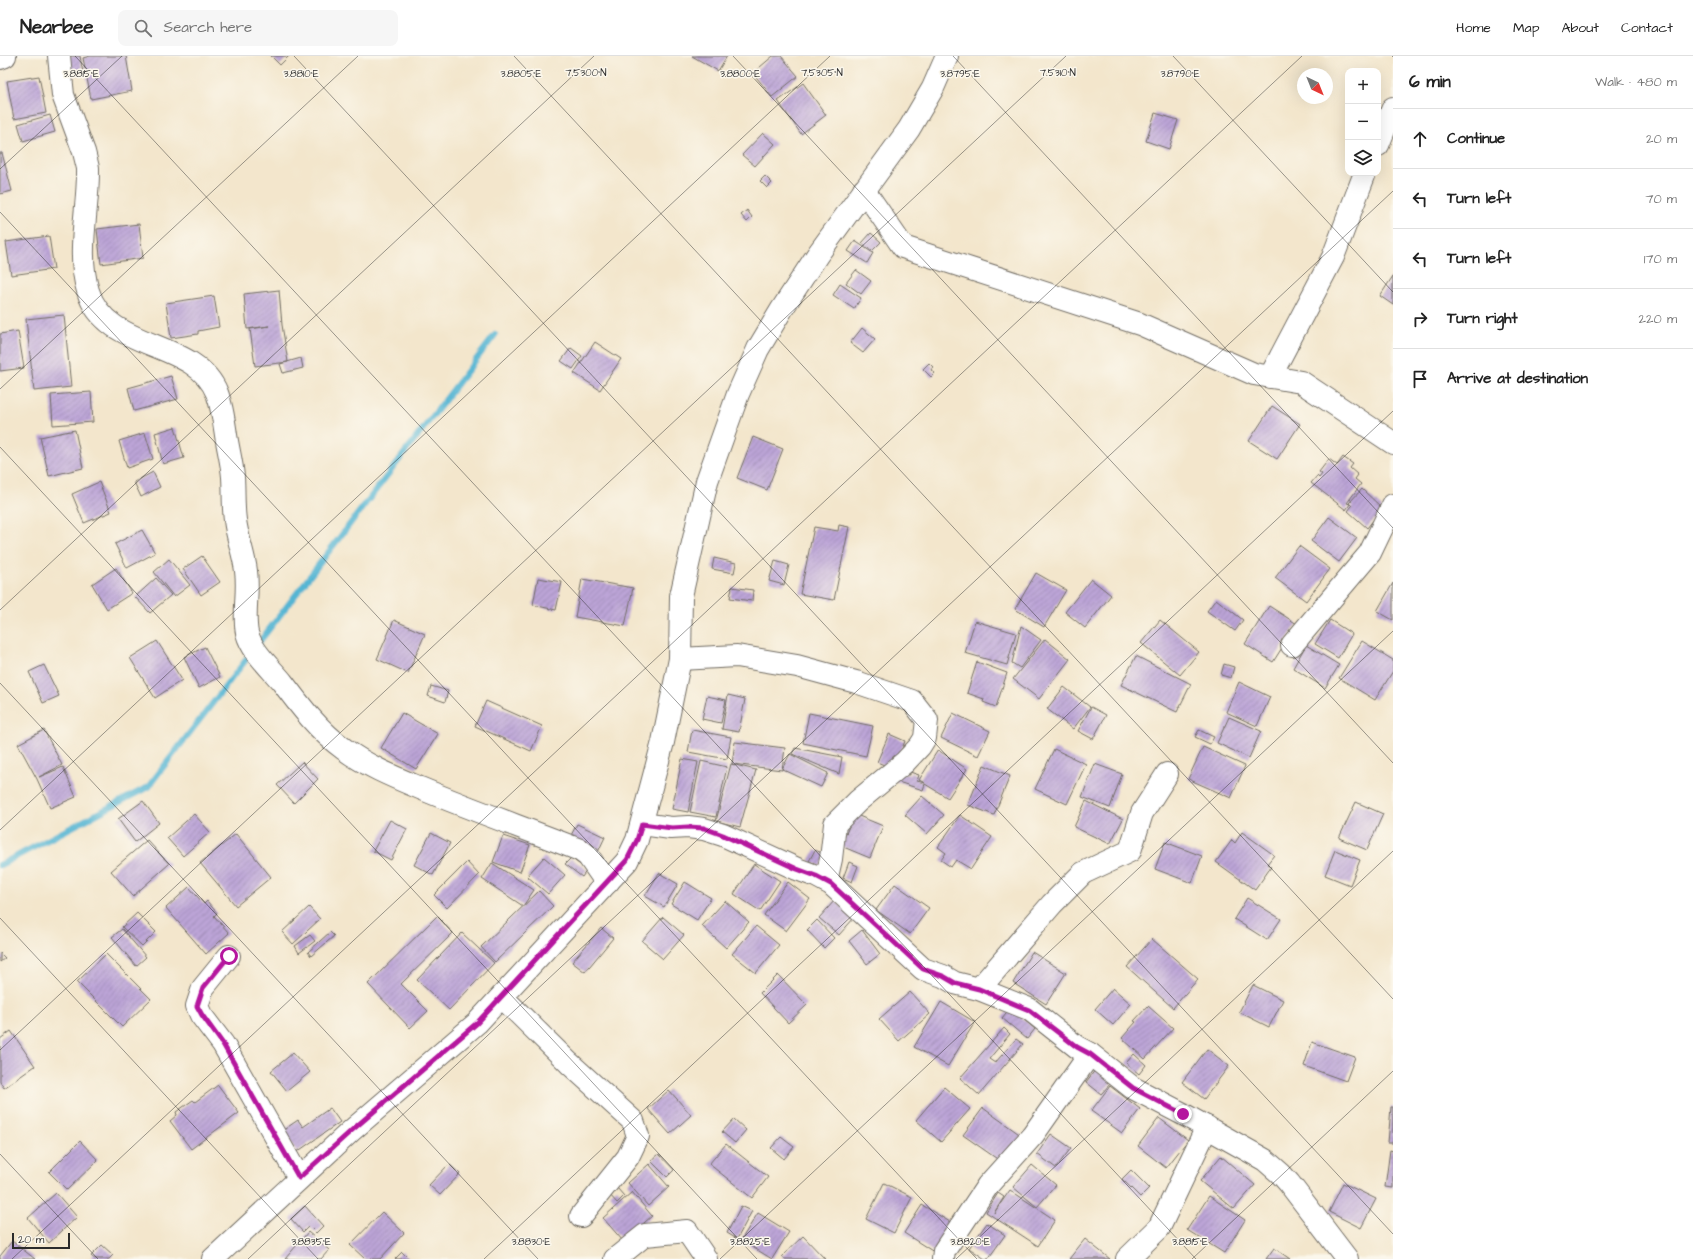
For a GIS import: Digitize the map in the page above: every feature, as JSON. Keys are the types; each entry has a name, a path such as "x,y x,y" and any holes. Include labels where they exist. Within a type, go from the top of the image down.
{"street":[{"path":"0,58 5,56"},
{"path":"59,56 63,95 84,152 88,168 83,267 87,289 97,312 114,326 138,340 177,355 190,363 202,372 217,392 222,409 233,477 235,520 246,572 245,612 247,633 256,650 323,732 361,761 445,799 580,850 588,856 606,882 608,882"},
{"path":"213,1259 351,1131 477,1023 627,860 637,840 642,824 663,742 680,659 681,596 707,481 738,394 758,349 782,309 864,190 910,129 933,88 947,56"},
{"path":"1380,140 1393,108"},
{"path":"1270,377 1333,257 1364,176"},
{"path":"864,190 903,247 1140,324 1254,374 1301,382 1393,443"},
{"path":"1292,645 1370,554 1393,505"},
{"path":"680,659 737,656 797,666 856,682 912,701 928,720 925,738 920,746 905,762 858,801 835,824 831,858 826,881"},
{"path":"979,989 1052,904 1083,873 1130,851 1142,813 1167,774"},
{"path":"642,824 672,828 704,828 723,835 831,884 923,969 943,976 955,983 979,989 1029,1010 1077,1047 1090,1054 1133,1088 1265,1160 1273,1166 1289,1183 1347,1259"},
{"path":"229,956 203,988 197,1006 223,1044 299,1178"},
{"path":"502,997 569,1063 633,1121 638,1136 628,1157 581,1216"},
{"path":"943,1259 944,1252 988,1185 1033,1135 1090,1054"},
{"path":"1128,1259 1159,1228 1207,1127"},
{"path":"615,1259 645,1235 687,1231 706,1259"}],"building":[{"path":"66,56 80,56 83,73 70,76"},
{"path":"90,56 126,56 132,91 91,99 83,58"},
{"path":"271,56 289,56 280,65"},
{"path":"692,56 727,56 718,71"},
{"path":"773,56 781,56 798,76 772,97 753,73"},
{"path":"39,76 46,113 14,119 7,81"},
{"path":"803,83 826,115 801,134 778,101"},
{"path":"1155,113 1178,120 1169,149 1146,141"},
{"path":"50,115 55,132 23,141 18,124"},
{"path":"763,133 775,144 755,166 742,155"},
{"path":"0,153 2,153 12,191 0,194"},
{"path":"765,176 772,183 767,188 760,181"},
{"path":"747,210 752,217 747,222 741,215"},
{"path":"139,224 143,258 101,264 97,229"},
{"path":"871,233 881,242 872,251 862,243"},
{"path":"49,236 54,269 11,275 6,242"},
{"path":"855,241 873,253 867,263 848,251"},
{"path":"856,270 871,281 861,294 846,283"},
{"path":"1393,276 1393,305 1380,296"},
{"path":"840,284 861,298 854,309 833,295"},
{"path":"279,290 282,325 288,362 255,366 250,329 269,326 247,329 244,294"},
{"path":"214,296 219,327 198,331 198,334 171,338 166,303"},
{"path":"64,315 71,387 34,391 26,319"},
{"path":"862,328 875,339 863,353 850,343"},
{"path":"18,331 24,368 0,371 0,334"},
{"path":"595,342 621,359 600,390 574,373"},
{"path":"571,348 582,356 573,369 561,361"},
{"path":"301,358 303,368 283,373 280,364"},
{"path":"929,363 933,367 931,370 935,373 931,377 923,369"},
{"path":"171,376 178,399 134,411 128,388"},
{"path":"91,392 93,422 53,425 51,395"},
{"path":"1272,406 1300,424 1277,459 1249,441"},
{"path":"175,427 184,458 163,464 155,433"},
{"path":"75,430 83,468 49,476 40,437"},
{"path":"145,433 153,459 127,468 119,441"},
{"path":"753,437 783,449 767,490 737,478"},
{"path":"1343,457 1353,464 1350,468 1358,475 1355,479 1361,484 1347,503 1350,504 1346,510 1311,483 1317,476 1319,478 1322,474 1319,472 1329,459 1337,465"},
{"path":"153,472 160,487 141,497 134,482"},
{"path":"99,482 111,512 84,523 72,494"},
{"path":"1362,489 1382,508 1378,523 1374,519 1367,528 1348,511 1352,506 1349,503"},
{"path":"1329,517 1357,538 1339,562 1311,541"},
{"path":"839,525 849,527 834,600 800,594 814,527 838,531"},
{"path":"142,530 155,553 127,568 115,544"},
{"path":"1299,546 1330,569 1306,601 1275,578"},
{"path":"202,556 220,582 201,595 183,569"},
{"path":"714,558 736,563 734,573 712,569"},
{"path":"169,559 190,585 174,597 154,572"},
{"path":"775,561 789,565 784,585 769,581"},
{"path":"116,568 132,593 107,609 92,584"},
{"path":"1036,573 1066,590 1044,627 1015,609"},
{"path":"156,578 171,595 150,613 135,597"},
{"path":"538,578 562,582 556,610 533,605"},
{"path":"582,579 633,588 625,626 575,617"},
{"path":"1091,579 1111,595 1085,628 1065,612"},
{"path":"1393,583 1393,620 1377,611"},
{"path":"732,587 753,590 752,601 730,598"},
{"path":"1216,599 1243,620 1235,631 1207,611"},
{"path":"1269,606 1297,624 1273,662 1245,644"},
{"path":"394,620 425,634 408,673 377,659"},
{"path":"1160,620 1199,652 1180,675 1141,643"},
{"path":"1330,620 1352,634 1338,658 1315,644"},
{"path":"975,621 1016,633 1007,665 965,653"},
{"path":"1021,626 1041,640 1020,668 1012,663"},
{"path":"1045,639 1070,659 1039,699 1013,679"},
{"path":"157,641 182,680 155,698 130,658"},
{"path":"1362,641 1393,660 1393,671 1375,700 1339,678"},
{"path":"1306,645 1339,665 1325,688 1293,668"},
{"path":"205,647 220,677 199,688 184,657"},
{"path":"1136,656 1191,684 1177,712 1121,685"},
{"path":"977,662 1007,673 996,707 983,702 984,699 967,693"},
{"path":"1224,664 1234,667 1231,678 1221,675"},
{"path":"44,665 59,696 43,703 29,672"},
{"path":"1239,682 1270,697 1257,726 1226,712"},
{"path":"431,686 448,691 445,702 428,696"},
{"path":"1064,687 1090,707 1073,729 1047,709"},
{"path":"728,695 745,699 739,732 722,729"},
{"path":"707,696 726,700 721,723 702,719"},
{"path":"486,701 542,726 531,751 475,726"},
{"path":"1091,707 1106,715 1093,739 1078,731"},
{"path":"402,713 438,734 416,769 381,748"},
{"path":"809,713 873,726 866,756 803,743"},
{"path":"953,713 990,731 978,756 941,738"},
{"path":"1229,717 1261,731 1249,758 1217,743"},
{"path":"44,730 62,765 39,777 63,767 76,797 50,808 37,779 18,744"},
{"path":"692,730 731,737 727,759 688,752"},
{"path":"1199,730 1214,737 1210,744 1195,737"},
{"path":"889,734 905,741 894,769 877,762"},
{"path":"735,742 785,748 782,770 732,764"},
{"path":"1203,747 1245,766 1231,798 1188,779"},
{"path":"795,748 842,757 839,774 792,754"},
{"path":"1054,749 1086,764 1067,804 1035,789"},
{"path":"938,750 967,769 948,798 925,784 923,790 895,781 898,772 910,775 910,772 919,775 917,781 925,783 919,780"},
{"path":"790,754 828,773 821,787 782,769"},
{"path":"682,759 698,762 688,812 672,809"},
{"path":"701,761 727,767 716,817 690,812"},
{"path":"302,762 318,779 294,803 277,785"},
{"path":"731,764 756,770 740,827 716,821"},
{"path":"1095,764 1122,774 1110,808 1082,797"},
{"path":"984,765 1010,776 994,815 968,805"},
{"path":"922,796 944,815 927,834 905,815"},
{"path":"143,801 159,823 135,842 118,819"},
{"path":"1086,801 1123,819 1110,844 1074,827"},
{"path":"1356,802 1383,814 1367,850 1339,838"},
{"path":"194,814 210,832 183,856 167,838"},
{"path":"854,814 883,826 870,858 841,846"},
{"path":"960,815 992,837 971,869 956,860 951,867 941,860 946,853 938,847"},
{"path":"390,820 407,829 391,860 373,851"},
{"path":"577,824 605,837 598,852 569,839"},
{"path":"1242,832 1274,855 1267,864 1271,867 1255,890 1216,862 1232,840 1235,843"},
{"path":"431,833 450,843 433,875 414,865"},
{"path":"236,834 271,877 236,906 200,863"},
{"path":"503,836 530,845 520,872 493,862"},
{"path":"147,840 169,864 133,896 111,871"},
{"path":"1165,842 1202,856 1192,883 1155,869"},
{"path":"815,850 826,855 820,866 809,861"},
{"path":"1335,850 1360,860 1350,885 1325,875"},
{"path":"544,857 565,875 548,894 527,876"},
{"path":"571,858 587,870 582,877 565,864"},
{"path":"467,862 479,875 447,908 434,895"},
{"path":"849,862 858,866 852,882 843,878"},
{"path":"492,863 534,890 523,906 482,879"},
{"path":"754,864 780,881 760,911 734,894"},
{"path":"659,873 678,884 664,907 645,896"},
{"path":"685,882 711,898 697,920 671,904"},
{"path":"788,882 810,899 786,931 764,915"},
{"path":"895,884 929,908 910,934 876,910"},
{"path":"189,887 204,904 207,901 217,913 214,916 229,933 206,954 166,908"},
{"path":"539,891 553,906 495,962 481,947"},
{"path":"1247,898 1281,919 1267,940 1234,919"},
{"path":"835,900 854,918 839,935 819,918"},
{"path":"725,901 749,922 726,948 702,926"},
{"path":"309,907 320,919 293,944 282,932"},
{"path":"137,913 156,932 142,946 122,927"},
{"path":"437,916 453,933 401,984 428,1011 410,1028 368,984"},
{"path":"663,917 684,935 663,959 642,941"},
{"path":"817,920 834,938 824,948 807,930"},
{"path":"756,926 779,945 756,973 732,954"},
{"path":"601,928 613,938 585,972 572,962"},
{"path":"122,929 146,957 136,966 112,937"},
{"path":"862,930 880,954 867,964 849,941"},
{"path":"330,932 334,936 311,956 308,952"},
{"path":"462,933 494,963 449,1010 417,980"},
{"path":"310,935 315,941 299,953 295,946"},
{"path":"1152,939 1198,979 1173,1008 1127,967"},
{"path":"1032,952 1066,973 1046,1004 1013,983"},
{"path":"0,953 5,958 0,962"},
{"path":"106,954 151,999 122,1027 77,982"},
{"path":"778,975 807,1005 788,1023 760,993"},
{"path":"1253,985 1283,1000 1269,1027 1239,1012"},
{"path":"1113,988 1131,1004 1113,1025 1095,1009"},
{"path":"910,992 930,1014 899,1041 879,1019"},
{"path":"941,1002 975,1022 948,1066 914,1047"},
{"path":"1148,1006 1173,1028 1145,1059 1122,1038 1136,1022 1134,1021"},
{"path":"1010,1008 1035,1029 1027,1039 1002,1018"},
{"path":"1004,1028 1010,1034 989,1059 995,1063 1016,1039 1023,1044 979,1095 960,1078"},
{"path":"11,1031 35,1066 4,1088 0,1082 0,1039"},
{"path":"1312,1042 1355,1057 1346,1081 1304,1066"},
{"path":"1207,1049 1229,1066 1204,1099 1182,1082"},
{"path":"293,1053 310,1072 287,1091 271,1071"},
{"path":"1134,1054 1146,1065 1139,1074 1126,1063"},
{"path":"1096,1069 1112,1082 1101,1094 1086,1082"},
{"path":"218,1085 239,1113 191,1149 170,1121 177,1115 176,1112 193,1100 195,1102"},
{"path":"1110,1086 1140,1109 1122,1133 1091,1111"},
{"path":"944,1087 970,1109 941,1142 916,1120"},
{"path":"669,1090 691,1115 670,1134 648,1109"},
{"path":"1391,1107 1393,1107 1393,1143 1388,1143"},
{"path":"330,1108 340,1122 297,1152 282,1131 298,1120 303,1127"},
{"path":"983,1108 1022,1136 1003,1163 963,1135"},
{"path":"1159,1118 1188,1140 1166,1168 1138,1146"},
{"path":"734,1119 746,1130 735,1143 722,1132"},
{"path":"1051,1134 1071,1148 1056,1168 1037,1154"},
{"path":"781,1137 794,1147 784,1159 771,1148"},
{"path":"80,1141 98,1160 67,1190 49,1172"},
{"path":"726,1144 768,1177 752,1198 709,1164"},
{"path":"1390,1150 1393,1151 1393,1188 1385,1187"},
{"path":"659,1154 674,1170 667,1177 651,1161"},
{"path":"1221,1156 1255,1185 1234,1209 1200,1181"},
{"path":"449,1164 460,1174 440,1195 429,1185"},
{"path":"649,1164 669,1187 648,1206 628,1183"},
{"path":"1032,1165 1056,1185 1037,1207 1013,1187"},
{"path":"1131,1170 1149,1188 1140,1197 1122,1179"},
{"path":"884,1183 912,1197 894,1233 866,1219"},
{"path":"1343,1183 1376,1199 1361,1228 1329,1212"},
{"path":"617,1188 624,1196 617,1203 609,1194"},
{"path":"1010,1190 1055,1220 1038,1246 986,1212 998,1193 1004,1197 994,1213"},
{"path":"632,1192 652,1216 623,1241 603,1218"},
{"path":"56,1193 77,1217 49,1243 28,1218"},
{"path":"1209,1196 1245,1220 1224,1253 1187,1230"},
{"path":"922,1205 955,1225 937,1254 904,1233"},
{"path":"305,1206 323,1226 316,1233 309,1226 303,1232 291,1219"},
{"path":"741,1206 752,1211 737,1239 727,1233"},
{"path":"382,1212 404,1233 380,1259 365,1259 350,1245"},
{"path":"758,1213 789,1232 772,1259 741,1240"},
{"path":"987,1223 1005,1235 988,1259 985,1259 969,1248"},
{"path":"308,1232 329,1250 321,1259 285,1259"},
{"path":"803,1236 825,1259 784,1259 782,1256"},
{"path":"1085,1239 1110,1259 1069,1259"},
{"path":"12,1241 35,1259 0,1259 0,1256"},
{"path":"102,1245 113,1255 109,1259 95,1259 91,1256"},
{"path":"1274,1248 1290,1259 1266,1259"},
{"path":"402,1252 409,1259 395,1259"}],"waterway":[{"path":"257,645 495,335"},
{"path":"0,865 148,787 252,652"}],"route":[{"path":"229,956 203,988 198,999 197,1006 223,1044 299,1178 351,1131 477,1023 627,860 637,840 642,824 672,828 704,828 816,876 831,884 923,969 943,976 955,983 979,989 1029,1010 1077,1047 1090,1054 1133,1088 1183,1114"}]}
